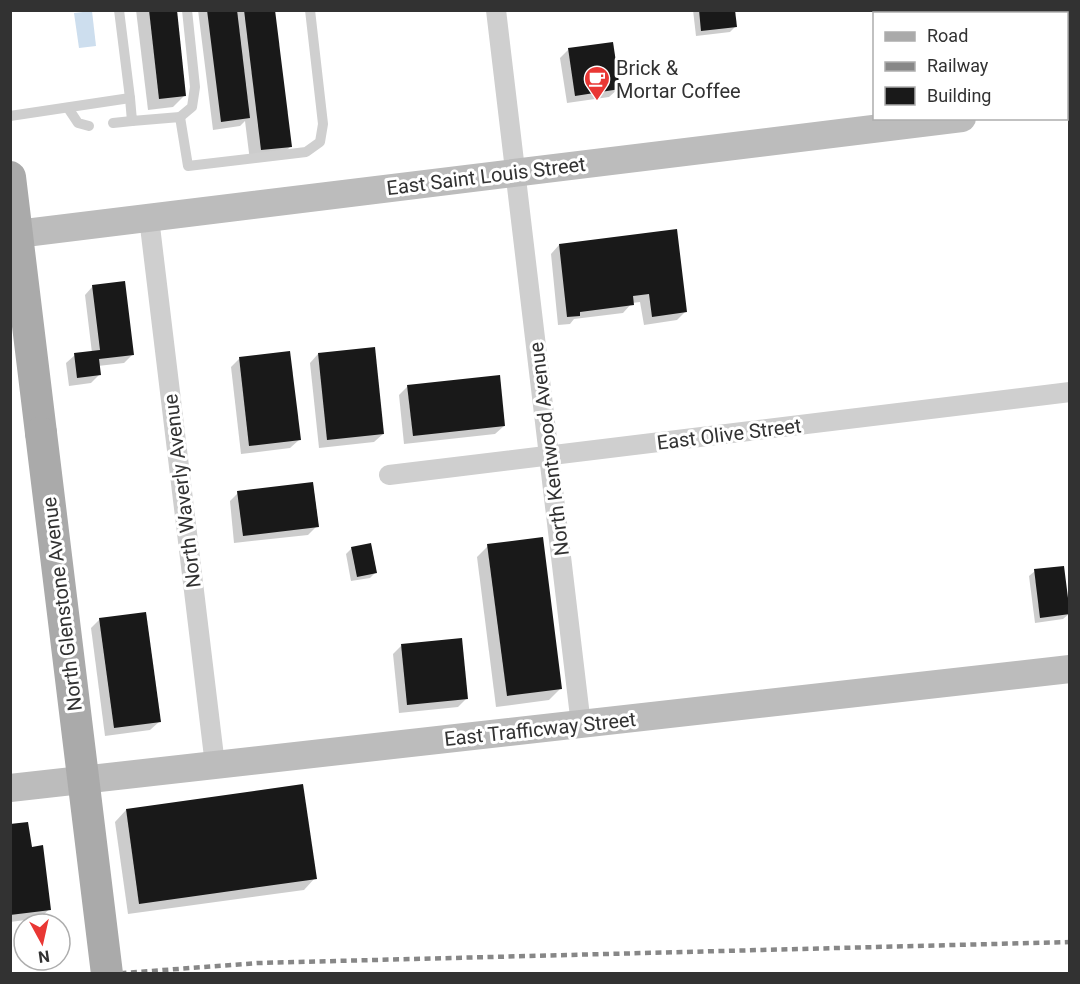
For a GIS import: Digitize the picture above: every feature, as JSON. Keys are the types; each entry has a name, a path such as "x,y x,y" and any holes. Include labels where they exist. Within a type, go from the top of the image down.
{"main road":[{"name":"East Saint Louis Street","path":"14,235 946,120"},
{"name":"North Glenstone Avenue","path":"10,177 14,235 41,433 107,974"},
{"name":"East Trafficway Street","path":"10,788 1070,669"}],"street":[{"name":"North Kentwood Avenue","path":"496,10 581,725"},
{"name":"North Waverly Avenue","path":"149,218 215,765"},
{"name":"East Olive Street","path":"389,475 1070,392"}],"lane":[{"path":"119,10 132,121"},
{"path":"113,123 180,117 192,107 195,87 187,10"},
{"path":"180,117 188,166 306,152 320,142 323,124 310,10"},
{"path":"10,116 130,98"},
{"path":"68,108 78,123 89,126"}],"water":[{"path":"92,11 96,46 79,48 74,13"}],"building":[{"path":"149,10 177,10 186,96 159,99"},
{"path":"207,10 237,10 250,118 221,122"},
{"path":"244,10 275,10 292,147 261,150"},
{"path":"699,10 735,10 737,27 701,31"},
{"path":"995,10 1051,10 1052,12 996,12"},
{"path":"613,42 620,89 575,96 568,48"},
{"path":"677,229 687,312 652,317 649,294 633,296 634,305 580,312 580,316 567,317 559,244"},
{"path":"125,281 134,355 99,359 101,375 77,378 74,353 100,350 92,285"},
{"path":"375,347 384,434 327,440 318,353"},
{"path":"290,351 301,440 249,446 239,357"},
{"path":"500,375 505,426 413,436 407,385"},
{"path":"313,482 319,527 243,536 237,491"},
{"path":"543,537 562,689 507,696 487,544"},
{"path":"371,543 377,573 357,577 351,547"},
{"path":"1064,566 1070,614 1040,618 1034,569"},
{"path":"146,612 161,722 114,728 99,618"},
{"path":"462,638 468,699 407,705 401,644"},
{"path":"303,784 317,879 139,904 126,809"},
{"path":"28,822 32,847 43,845 51,910 12,912 10,915 10,824"}],"railway":[{"path":"110,974 258,963 1070,942"}],"place":[{"name":"Brick & Mortar Coffee","path":"597,102"}]}
